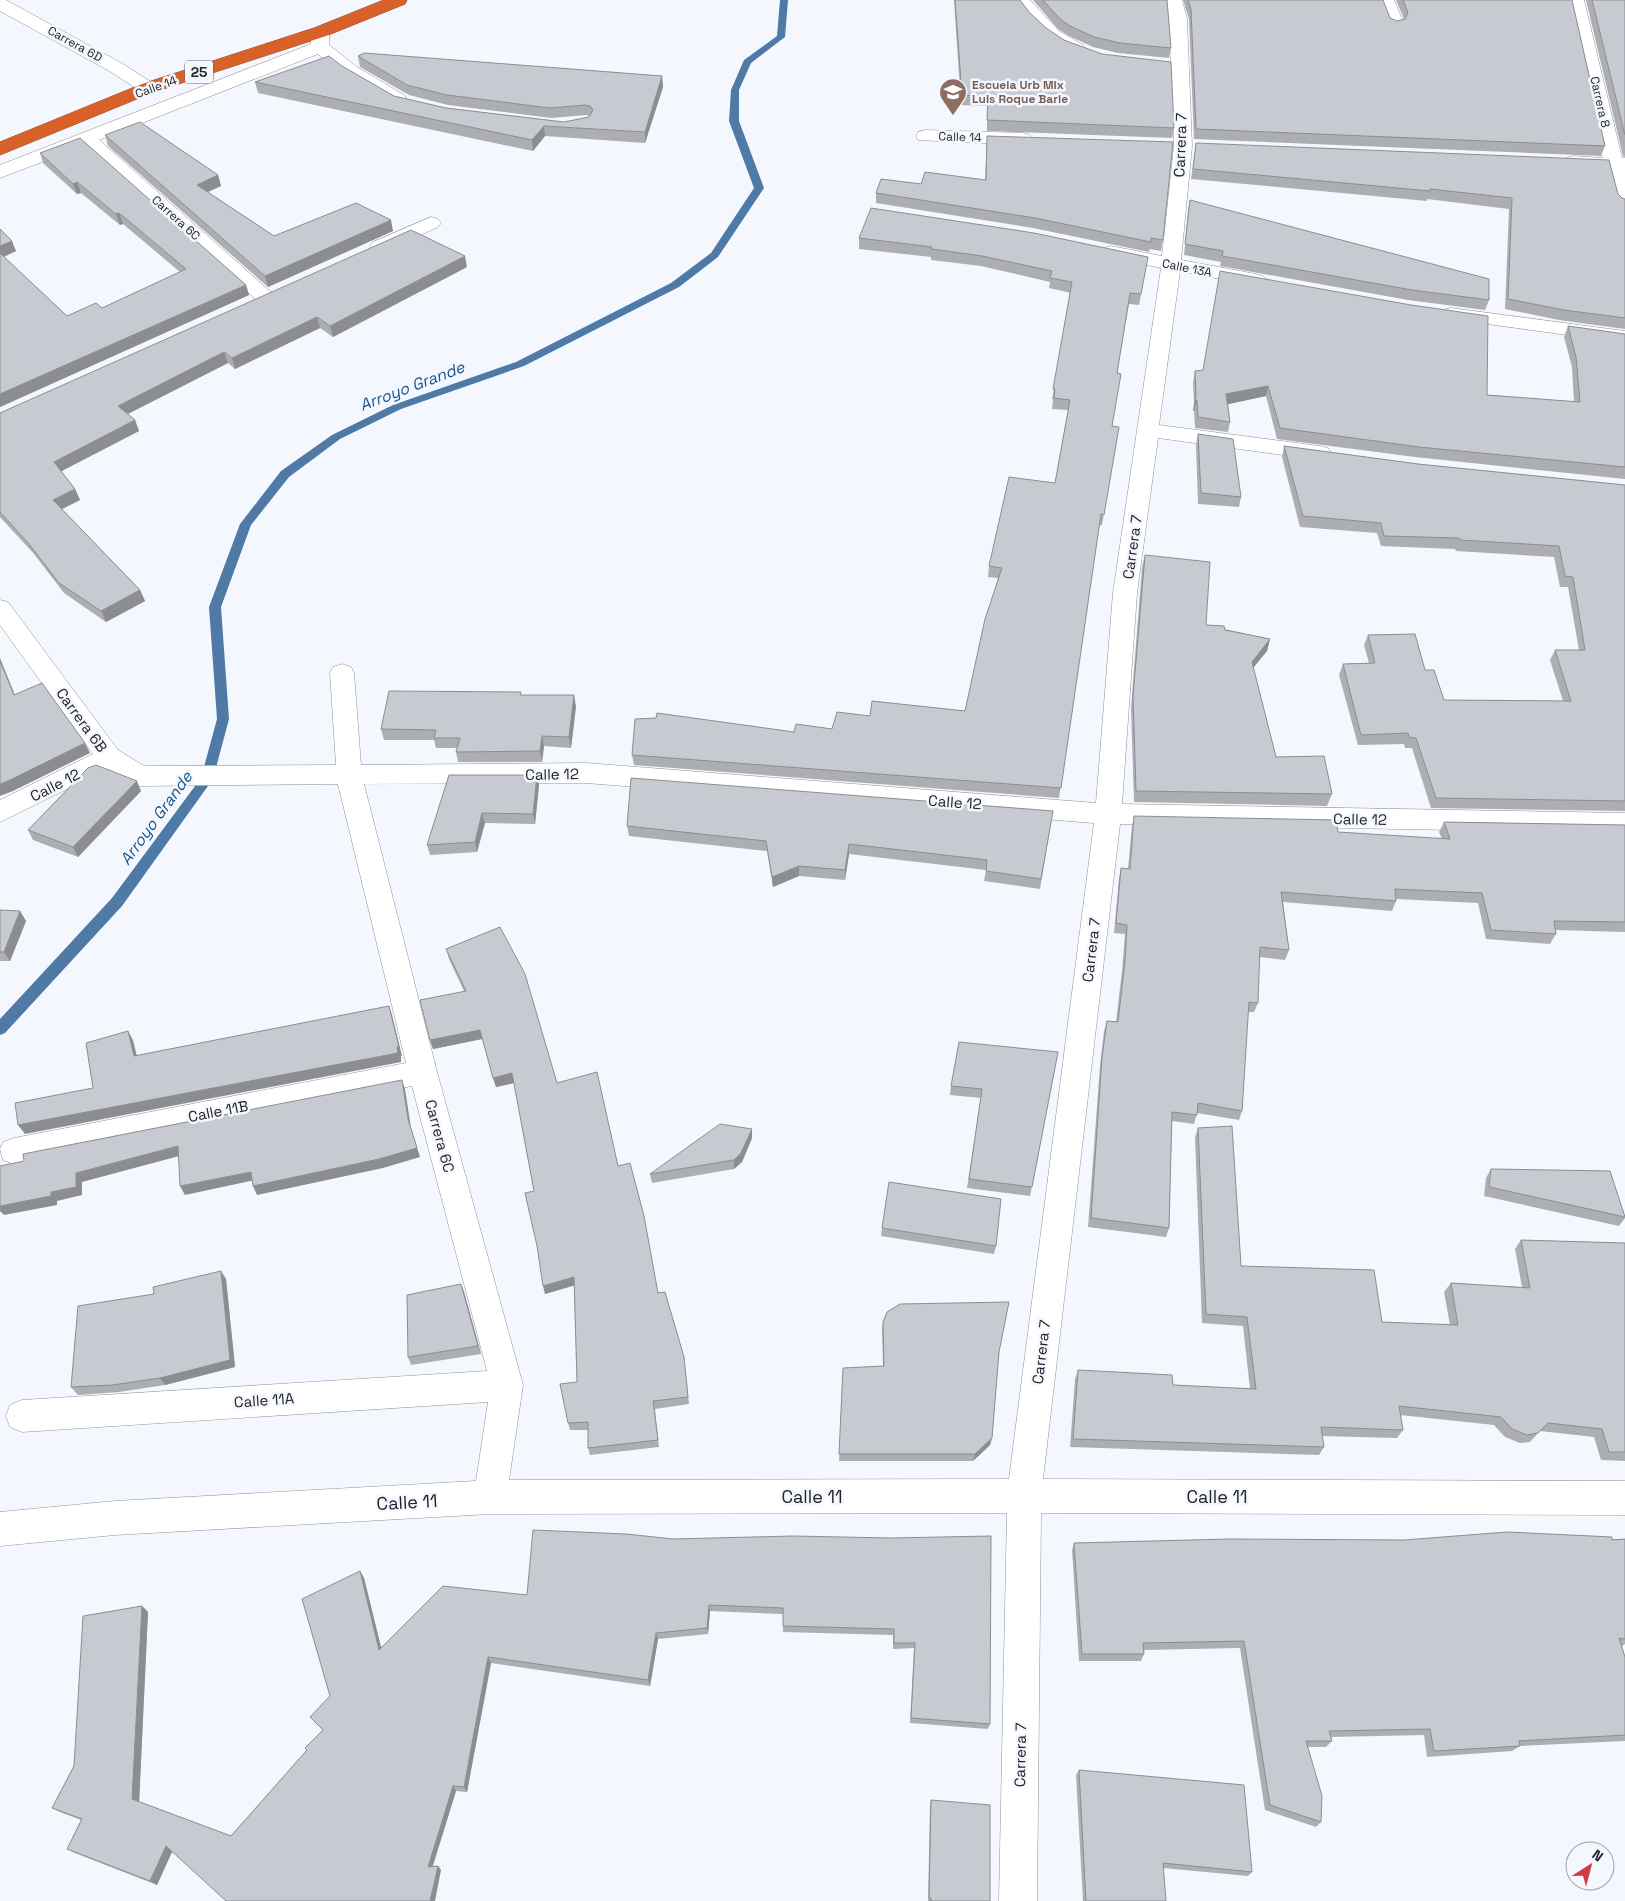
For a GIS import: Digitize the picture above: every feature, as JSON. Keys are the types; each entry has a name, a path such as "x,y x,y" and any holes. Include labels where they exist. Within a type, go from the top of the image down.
{"highway":[{"name":"Calle 14","path":"0,149 148,88 320,40 399,0"}],"street":[{"path":"1021,0 1038,20 1063,43 1095,54"},
{"name":"Carrera 7","path":"1018,1901 1024,1496 1108,814 1125,593 1171,265 1183,146 1172,65 1178,19 1174,0"},
{"path":"1386,0 1395,24"},
{"name":"Carrera 8","path":"1576,0 1619,164 1625,204"},
{"name":"Carrera 6D","path":"0,4 109,63 148,88"},
{"path":"0,172 320,40 386,93 412,103"},
{"name":"Calle 14","path":"925,136 1044,140"},
{"name":"Carrera 6C","path":"86,138 266,298"},
{"path":"1555,161 1619,164"},
{"path":"362,255 431,223"},
{"name":"Calle 13A","path":"1088,247 1171,265 1275,284"},
{"path":"1428,311 1625,337"},
{"path":"1148,430 1336,455"},
{"name":"Carrera 6B","path":"3,617 110,757 140,776 286,775"},
{"name":"Carrera 6C","path":"342,673 349,776 423,1072 491,1321 506,1385 490,1497"},
{"name":"Calle 12","path":"0,812 110,757"},
{"name":"Calle 12","path":"286,775 586,773 1108,814 1625,823"},
{"name":"Calle 11B","path":"14,1151 423,1072"},
{"name":"Calle 11A","path":"22,1416 506,1385"},
{"name":"Calle 11","path":"0,1529 115,1518 490,1497 1625,1498"}],"building":[{"path":"955,0 1020,0 1029,12 1046,28 1064,40 1102,54 1171,62 1174,128 987,120 988,96 962,95"},
{"path":"1043,0 1167,0 1171,48 1120,43 1094,37 1070,26 1060,19"},
{"path":"1188,0 1383,0 1390,18 1397,21 1405,19 1408,13 1403,0 1572,0 1605,146 1196,129 1191,9"},
{"path":"1592,0 1625,0 1625,135"},
{"path":"364,53 662,76 645,132 544,126 532,140 255,82 329,56 342,66 394,96 446,108 564,122 589,117 593,110 590,106 585,105 550,108 447,95 407,85 358,56"},
{"path":"140,122 218,175 197,185 274,236 356,203 391,220 265,276 105,135"},
{"path":"987,136 1173,142 1163,240 1151,238 1151,242 1035,218 876,193 881,179 921,184 925,172 986,180"},
{"path":"80,138 246,285 0,394 0,253 67,316 96,303 102,308 186,269 119,213 116,214 77,182 73,184 40,153"},
{"path":"1196,143 1609,160 1618,194 1625,199 1625,318 1564,310 1508,299 1512,198 1430,189 1430,191 1193,169"},
{"path":"1190,200 1489,279 1489,300 1412,290 1222,256 1223,251 1185,244"},
{"path":"871,208 1034,233 1148,257 1141,294 1130,293 1117,373 1121,374 1112,426 1119,427 1104,515 1101,514 1061,788 632,755 635,719 656,718 657,713 794,732 796,724 832,729 837,712 870,716 872,701 965,711 985,619 1002,568 989,566 1009,477 1055,483 1070,400 1054,398 1055,389 1053,389 1072,282 1050,278 1052,271 982,256 932,249 932,247 859,238"},
{"path":"0,229 12,241 0,246"},
{"path":"411,230 465,256 330,326 317,317 232,358 224,352 118,406 135,420 54,462 75,489 53,500 140,590 101,611 59,583 29,544 0,512 0,413"},
{"path":"1220,271 1411,305 1488,316 1487,395 1580,402 1576,357 1568,326 1625,334 1625,467 1419,447 1280,428 1268,386 1226,394 1230,422 1198,417 1197,400 1195,400 1195,371 1203,370"},
{"path":"1198,434 1233,439 1241,497 1201,493"},
{"path":"1284,446 1418,464 1625,485 1625,801 1436,798 1416,738 1409,737 1408,733 1361,735 1343,664 1375,663 1368,635 1415,634 1425,670 1434,670 1444,700 1571,701 1555,650 1585,650 1573,577 1565,576 1559,546 1460,540 1459,538 1384,536 1381,523 1303,516"},
{"path":"1145,555 1210,562 1206,625 1224,626 1225,630 1270,639 1252,662 1276,757 1324,756 1332,794 1136,791 1133,696"},
{"path":"0,661 14,695 42,683 85,743 0,784"},
{"path":"389,691 521,692 520,695 574,695 569,737 542,736 540,751 456,752 460,738 434,738 436,730 381,729"},
{"path":"96,765 137,781 73,847 28,830 88,768"},
{"path":"449,775 537,775 533,814 482,813 475,842 427,845"},
{"path":"631,778 1053,811 1041,879 986,871 987,860 849,844 845,870 799,866 772,877 766,841 627,826"},
{"path":"1134,816 1336,820 1338,832 1450,839 1444,822 1625,825 1625,922 1554,921 1556,934 1491,930 1482,893 1395,889 1396,901 1281,892 1289,950 1260,947 1258,1003 1249,1002 1242,1111 1198,1103 1197,1115 1172,1112 1169,1228 1091,1218 1102,1057 1107,1021 1118,1022 1125,961 1127,925 1116,923 1121,868 1130,869"},
{"path":"0,910 20,911 4,952 0,952"},
{"path":"500,927 525,974 557,1083 597,1072 618,1166 630,1163 644,1216 658,1293 665,1292 684,1357 688,1397 653,1401 658,1440 588,1448 588,1422 568,1423 560,1384 577,1382 574,1277 543,1286 537,1246 525,1193 534,1191 512,1073 493,1078 480,1030 430,1040 420,1000 466,991 446,949"},
{"path":"389,1006 399,1047 397,1047 398,1053 18,1125 15,1103 93,1088 86,1043 128,1031 134,1056"},
{"path":"959,1042 1058,1052 1032,1187 969,1179 982,1089 951,1086"},
{"path":"402,1080 408,1119 417,1148 379,1159 253,1186 251,1172 180,1186 178,1146 76,1173 76,1187 51,1192 51,1196 0,1206 0,1166 24,1161 23,1154"},
{"path":"720,1124 752,1129 741,1153 734,1160 650,1174"},
{"path":"1232,1126 1241,1266 1374,1270 1382,1322 1458,1325 1451,1283 1530,1288 1521,1240 1625,1243 1625,1452 1609,1452 1602,1429 1548,1423 1538,1433 1527,1435 1512,1429 1501,1417 1399,1406 1403,1430 1321,1427 1324,1447 1073,1439 1078,1370 1172,1375 1173,1385 1256,1389 1247,1317 1206,1314 1198,1128"},
{"path":"1491,1169 1610,1171 1625,1217 1489,1187"},
{"path":"889,1182 1001,1199 996,1246 882,1228"},
{"path":"221,1271 230,1360 160,1378 113,1385 71,1387 78,1306 154,1294 153,1287"},
{"path":"461,1284 478,1346 408,1357 407,1295"},
{"path":"1009,1302 999,1352 992,1438 975,1454 839,1454 843,1368 884,1366 883,1322 887,1312 900,1304"},
{"path":"533,1530 626,1534 673,1539 793,1536 891,1538 991,1536 990,1724 911,1718 915,1643 894,1643 894,1629 783,1626 783,1608 709,1605 707,1628 656,1633 648,1680 488,1657 464,1787 453,1786 428,1867 438,1866 430,1901 226,1901 166,1846 150,1881 67,1849 82,1819 52,1808 74,1766 83,1616 142,1606 132,1799 231,1836 307,1750 305,1748 323,1730 310,1717 330,1696 302,1599 360,1571 379,1650 443,1586 527,1595"},
{"path":"1507,1532 1612,1537 1612,1540 1625,1539 1625,1639 1619,1638 1625,1657 1625,1735 1519,1741 1520,1746 1434,1751 1430,1729 1329,1731 1332,1741 1306,1741 1322,1796 1321,1822 1270,1805 1244,1641 1143,1643 1144,1654 1082,1654 1074,1543 1229,1539 1404,1540"},
{"path":"1079,1770 1244,1785 1252,1872 1163,1863 1166,1901 1086,1901"},
{"path":"931,1800 990,1805 990,1901 931,1901 931,1898 929,1898"}],"waterway":[{"name":"Arroyo Grande","path":"0,1029 117,902 207,779 223,719 215,607 246,524 285,474 336,437 397,407 520,364 675,285 715,255 759,188 734,121 735,90 747,62 781,37 784,0"}],"place":[{"name":"Escuela Urb Mix Luis Roque Barie","path":"953,116"}]}
